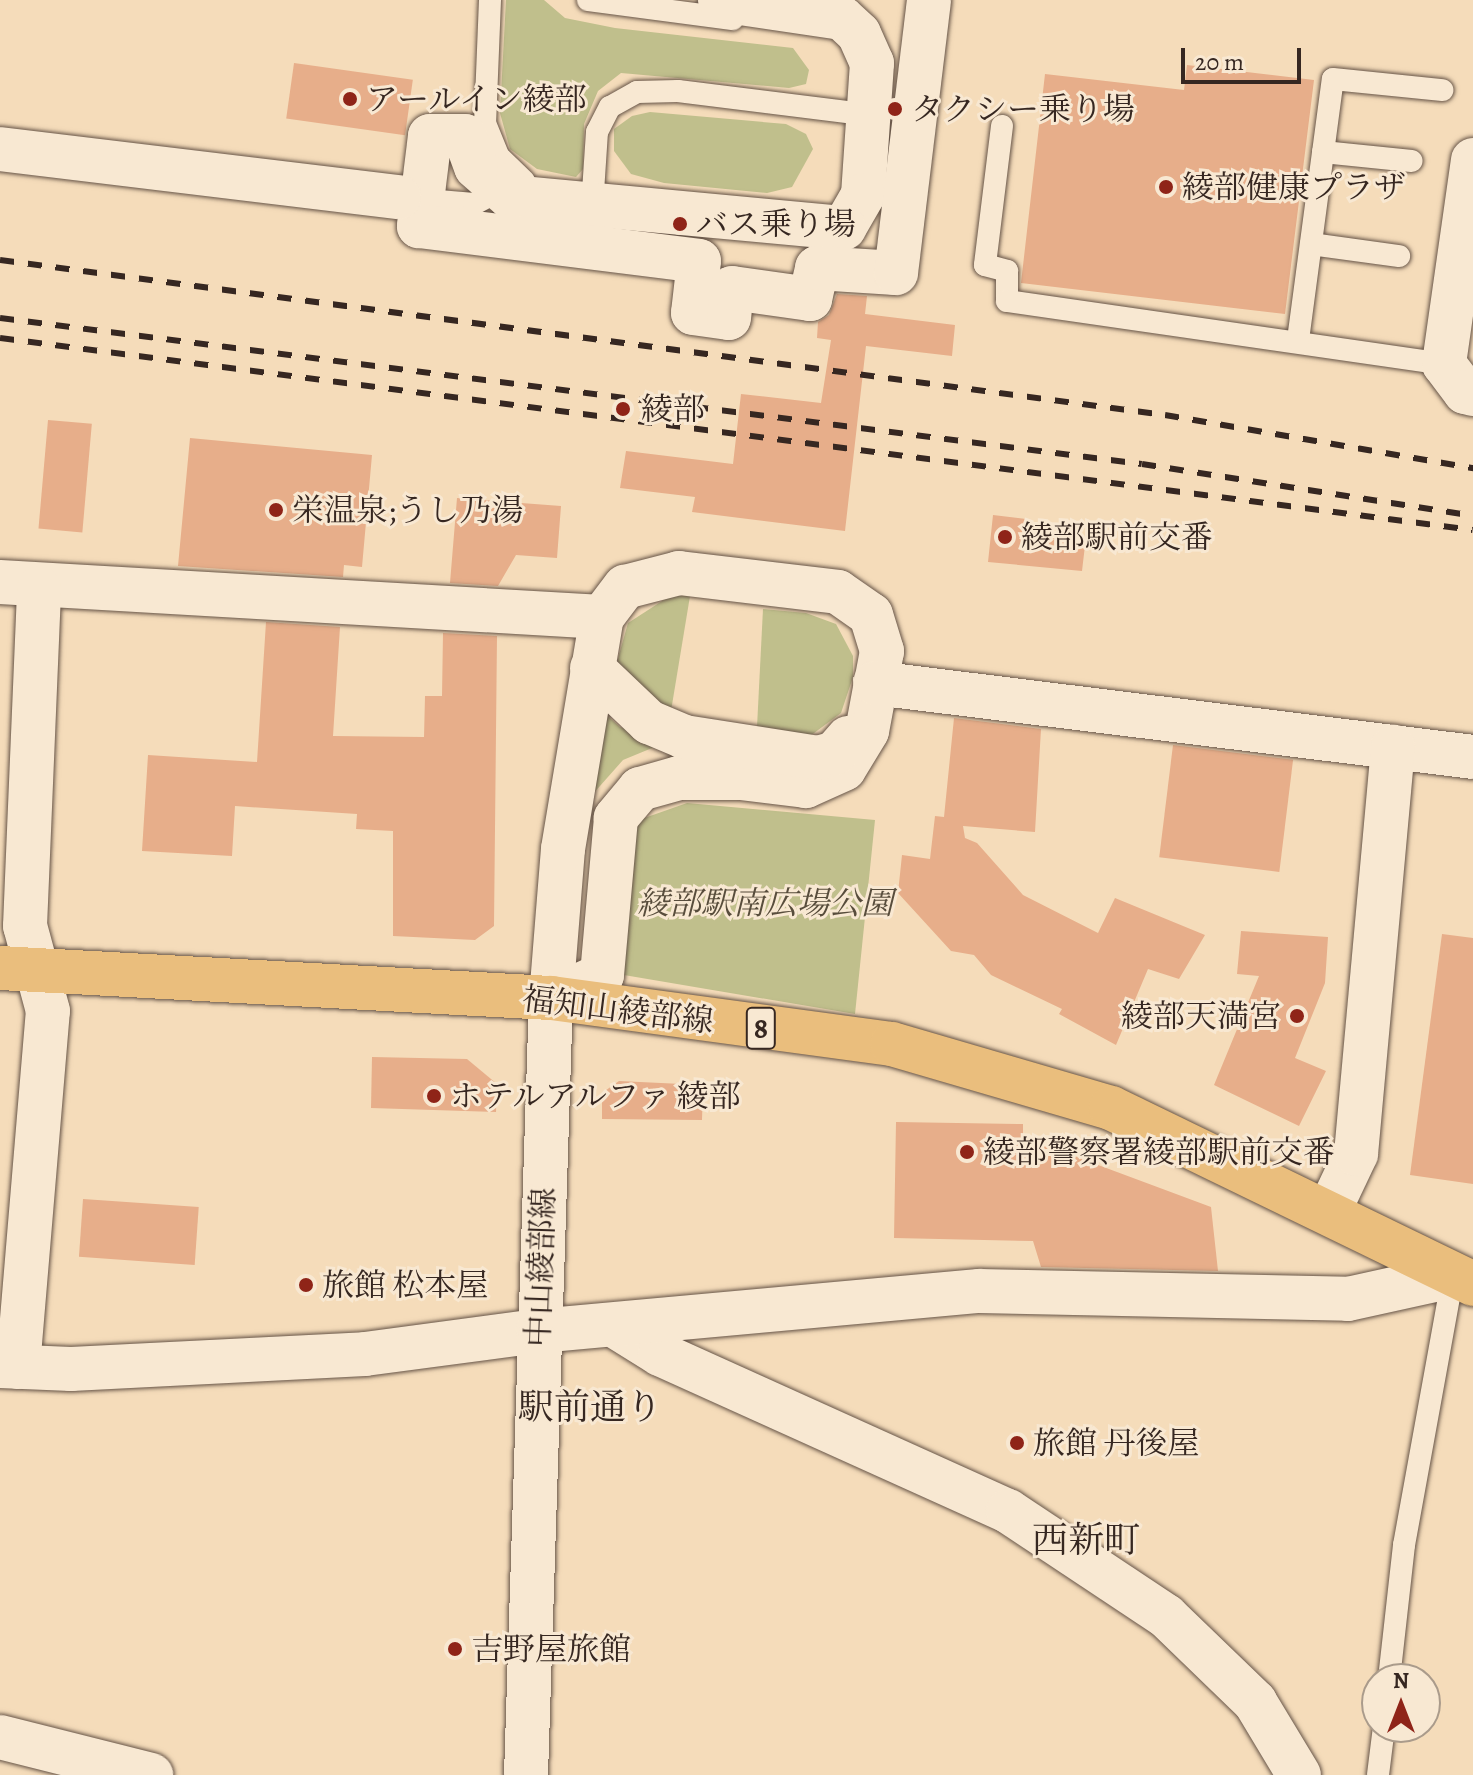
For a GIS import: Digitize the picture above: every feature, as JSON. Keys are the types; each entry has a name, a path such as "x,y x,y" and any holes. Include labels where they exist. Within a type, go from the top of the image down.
{"main road":[{"name":"福知山綾部線","path":"18,970 551,998 892,1044 1111,1108 1329,1211 1463,1280"}],"street":[{"path":"720,0 842,18 859,34 872,63 863,195 844,228 510,197 510,185 476,167 465,136 430,136 410,198 419,226 699,261 693,313 729,318 732,288 810,299 817,268 896,273 929,0"},
{"path":"0,149 410,198"},
{"path":"1458,379 1473,160"},
{"path":"551,998 602,975 616,818 640,789 679,778 742,778 806,786 844,769 858,751 873,693 882,651 879,632 871,615 838,592 679,573 625,587 602,617 592,668 649,722 684,737 818,758 835,753 873,693"},
{"path":"602,617 20,585 25,926 18,970 48,1011 9,1367 365,1354 538,1331 979,1291 1348,1299 1463,1280"},
{"name":"中山綾部線","path":"526,1775 551,998 563,849 592,668"},
{"path":"873,693 1473,757"},
{"path":"1329,1211 1356,1154 1393,747"},
{"path":"615,1326 660,1354 1008,1511 1166,1616 1255,1702 1299,1775"},
{"path":"0,1737 151,1775"}],"lane":[{"path":"490,0 485,123 510,185"},
{"path":"410,198 474,204 510,185 828,214 842,196 847,112 854,69 850,47 835,31 588,0"},
{"path":"1298,340 1333,79 1442,90"},
{"path":"593,192 597,132 610,107 637,92 678,91 847,112"},
{"path":"1002,126 985,265 1007,271 1007,301 1298,340 1458,379"},
{"path":"1323,152 1412,161"},
{"path":"1311,244 1399,256"},
{"path":"1391,1663 1404,1545 1463,1280"},
{"path":"1378,1775 1382,1743"}],"green space":[{"path":"506,0 544,0 565,18 615,28 793,48 809,70 806,84 789,88 621,73 598,91 584,124 583,169 576,177 537,169 510,149 500,113"},
{"path":"650,112 786,124 806,134 813,149 792,187 767,193 664,183 631,174 614,151 614,129 632,116"},
{"path":"676,592 690,596 670,717 615,669 628,623"},
{"path":"763,609 806,613 836,624 853,656 853,677 841,713 810,736 757,727"},
{"path":"601,710 620,727 669,741 623,760 592,795"},
{"name":"綾部駅南広場公園","path":"687,803 875,820 855,1014 618,974 633,822"}],"building":[{"name":"アールイン綾部","path":"294,63 413,80 405,135 286,118"},
{"name":"綾部健康プラザ","path":"1187,65 1314,80 1285,314 1021,283 1045,74 1184,90"},
{"name":"綾部","path":"837,294 867,296 865,314 955,325 952,356 866,346 845,531 692,512 695,497 620,488 626,451 733,464 741,394 821,403 831,340 817,338 818,322 829,315"},
{"path":"48,420 92,424 82,532 39,529"},
{"name":"栄温泉;うし乃湯","path":"190,438 372,455 362,567 344,565 343,577 178,566"},
{"path":"457,498 561,506 557,558 516,555 498,586 450,583"},
{"path":"993,515 1026,519 1025,528 1086,537 1082,571 988,562"},
{"path":"266,622 340,627 333,736 424,737 425,696 442,696 443,633 497,636 494,926 475,940 393,936 393,831 356,829 357,814 235,806 232,856 142,851 148,755 257,762"},
{"path":"954,718 1041,729 1035,832 963,826 965,838 977,843 1023,895 1098,933 1115,898 1205,935 1179,979 1148,969 1116,1045 1059,1014 1062,1009 991,975 974,955 951,951 898,893 902,855 930,859 935,816 944,817"},
{"path":"1173,745 1293,760 1279,872 1159,857"},
{"path":"1241,931 1328,937 1325,983 1295,1058 1326,1071 1299,1126 1214,1085 1259,976 1237,974"},
{"path":"1442,934 1473,938 1473,1184 1410,1175"},
{"name":"ホテルアルファ 綾部","path":"372,1057 467,1059 497,1084 496,1112 371,1108"},
{"path":"619,1081 703,1085 702,1120 602,1119 602,1093"},
{"path":"896,1122 1023,1124 1023,1137 1211,1207 1218,1271 1041,1267 1033,1241 894,1238"},
{"path":"83,1199 199,1207 195,1265 79,1257"}],"railway":[{"path":"0,260 1165,415 1473,468"},
{"path":"0,318 1142,464 1473,516"},
{"path":"0,338 1473,530"}],"place":[{"name":"アールイン綾部","path":"350,99"},
{"name":"タクシー乗り場","path":"895,109"},
{"name":"綾部健康プラザ","path":"1166,187"},
{"name":"バス乗り場","path":"680,224"},
{"name":"綾部","path":"623,409"},
{"name":"栄温泉;うし乃湯","path":"276,510"},
{"name":"綾部駅前交番","path":"1005,537"},
{"name":"綾部天満宮","path":"1297,1016"},
{"name":"ホテルアルファ 綾部","path":"434,1096"},
{"name":"綾部警察署綾部駅前交番","path":"967,1152"},
{"name":"旅館 松本屋","path":"306,1285"},
{"name":"旅館 丹後屋","path":"1017,1443"},
{"name":"吉野屋旅館","path":"455,1649"}],"district":[{"name":"駅前通り","path":"590,1407"},
{"name":"西新町","path":"1086,1540"}]}
